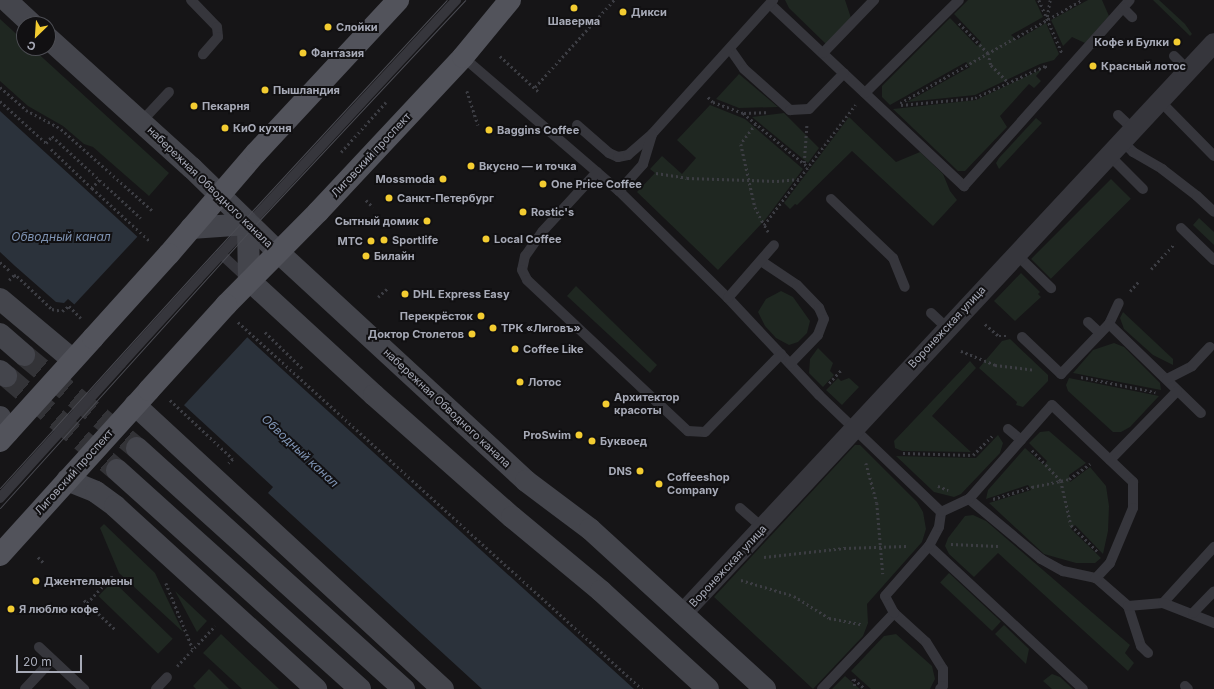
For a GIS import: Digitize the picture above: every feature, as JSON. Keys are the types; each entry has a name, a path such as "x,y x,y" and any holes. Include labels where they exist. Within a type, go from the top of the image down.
{"main road":[{"path":"6,0 23,16"},
{"name":"Лиговский проспект","path":"0,555 249,280 278,252 463,57 510,0"},
{"path":"3,430 93,338 391,2"},
{"name":"набережная Обводного канала","path":"56,45 141,122 278,252 526,481 590,529 765,689"},
{"path":"191,228 248,224 249,280 374,395 512,517 601,591 708,689"},
{"path":"0,299 73,360"},
{"path":"0,334 24,355"},
{"path":"142,397 443,689"},
{"path":"137,448 404,689"},
{"path":"117,470 360,689"},
{"path":"67,480 96,492 115,506 316,689"}],"street":[{"name":"Воронежская улица","path":"682,614 1214,43"}],"lane":[{"path":"190,0 217,27 218,37 203,54"},
{"path":"0,498 248,224 456,0"},
{"path":"823,53 874,0"},
{"path":"865,93 959,0"},
{"path":"577,125 609,153 618,157 628,155 652,134 772,2 823,53 964,186 1069,73 1130,0"},
{"path":"1123,8 1132,17"},
{"path":"730,49 744,69 790,110 809,109 844,73"},
{"path":"1174,56 1188,70"},
{"path":"463,57 619,191 728,298 854,429 941,512"},
{"path":"141,122 169,92"},
{"path":"1160,101 1214,156"},
{"path":"1118,115 1121,142 1143,189"},
{"path":"619,191 643,164 652,134"},
{"path":"1121,142 1133,152 1192,191 1214,212"},
{"path":"597,172 542,232 525,256 522,270 527,280 688,432 705,432 781,354"},
{"path":"830,199 893,258 905,287"},
{"path":"1184,230 1214,260"},
{"path":"728,298 774,246"},
{"path":"221,254 249,280"},
{"path":"1016,254 1051,288"},
{"path":"761,261 797,284 819,308 824,319 818,335 790,364"},
{"path":"1022,337 1061,374 1109,324 1122,300"},
{"path":"931,313 947,328"},
{"path":"1088,322 1100,333"},
{"path":"1109,324 1201,413"},
{"path":"1167,379 1192,366 1210,347"},
{"path":"1110,460 1177,391"},
{"path":"941,512 969,500 1052,405 1133,482 1133,508 1110,563 1096,578"},
{"path":"1008,429 1021,440"},
{"path":"969,500 1041,559 1063,571 1096,578 1128,606 1141,646 1148,653"},
{"path":"740,508 763,528"},
{"path":"940,689 943,686 943,669 926,642 894,613 885,596 929,546 939,527 941,512"},
{"path":"929,546 1083,689"},
{"path":"1163,602 1214,547"},
{"path":"1193,613 1214,591"},
{"path":"1128,606 1163,602 1193,613 1214,623"},
{"path":"822,689 894,613"},
{"path":"39,647 84,689"},
{"path":"24,689 52,660"},
{"path":"156,689 167,677"}],"path":[{"path":"535,88 614,0"},
{"path":"1039,0 1069,73"},
{"path":"1047,19 1050,0"},
{"path":"1069,73 1045,66 975,98 896,105 1082,0"},
{"path":"948,11 988,52 991,65 1009,82"},
{"path":"500,56 540,93"},
{"path":"696,85 713,102 743,113 808,167"},
{"path":"0,87 26,110 61,130 153,211"},
{"path":"467,91 478,125"},
{"path":"764,225 865,93"},
{"path":"340,154 390,98"},
{"path":"0,101 46,143 52,136 141,218"},
{"path":"804,164 809,109"},
{"path":"756,124 741,144 755,207 774,246"},
{"path":"51,149 92,188"},
{"path":"652,173 687,178 749,180 799,179"},
{"path":"366,200 372,207"},
{"path":"1151,269 1184,230"},
{"path":"0,262 10,271"},
{"path":"1122,300 1139,281"},
{"path":"378,297 388,288"},
{"path":"985,324 999,336 1022,337"},
{"path":"265,332 303,369"},
{"path":"961,351 995,365 1061,374 1160,393 1177,391"},
{"path":"825,388 842,369"},
{"path":"302,381 642,689"},
{"path":"898,453 973,455 1000,428 1008,429"},
{"path":"865,460 874,487 882,547 885,596"},
{"path":"969,500 988,501 1030,487 1069,479 1088,465 1110,460"},
{"path":"1046,463 1061,481 1071,525 1110,563"},
{"path":"735,558 945,544 1002,546"},
{"path":"38,557 44,563"},
{"path":"87,603 114,574"},
{"path":"720,574 794,596 836,620 883,625"},
{"path":"166,584 193,649"},
{"path":"84,600 116,630"},
{"path":"167,677 220,620"},
{"path":"853,678 856,689"}],"shaded area":[{"path":"785,0 845,0 851,18 827,45 789,8"},
{"path":"968,0 1035,0 1043,17 1011,35 1017,40 1046,23 1059,54 1054,60 1040,64 975,95 907,102 970,67 966,62 890,105 882,97 882,86 950,18 977,46 981,42 954,14"},
{"path":"1088,0 1102,0 1109,16 1085,43 1072,37 1063,46 1051,20"},
{"path":"1153,0 1159,0 1185,24 1192,34 1190,36"},
{"path":"0,19 16,34 16,56 41,56 169,173 149,196 93,147 84,144 63,126 28,106 0,81"},
{"path":"1042,69 1036,76 1041,81 1034,88 1029,84 1000,116 1007,127 965,171 958,171 893,109 976,100"},
{"path":"739,74 778,107 739,108 716,99"},
{"path":"710,105 745,119 803,169 765,220 718,270 637,192 655,173 650,169 662,156 682,174 696,158 677,140"},
{"path":"784,113 819,148 808,163 752,117"},
{"path":"849,117 896,162 920,152 943,174 950,191 957,200 933,226 852,151 797,205 795,204 790,209 784,203"},
{"path":"1036,118 1042,123 999,169 996,163 999,158"},
{"path":"1111,179 1131,199 1051,279 1031,259"},
{"path":"1199,218 1214,232 1214,245 1193,225"},
{"path":"1021,273 1040,292 1038,294 1041,297 1015,321 994,301"},
{"path":"576,286 657,365 650,373 567,296"},
{"path":"781,291 793,297 810,321 807,333 798,342 789,345 776,338 765,326 758,312 766,299"},
{"path":"1123,312 1173,359 1173,365 1153,355 1124,329 1120,318"},
{"path":"1010,339 1048,375 1048,381 1023,407 1016,405 1017,402 979,368 1002,341"},
{"path":"1114,343 1124,347 1160,383 1161,390 1073,373 1093,350"},
{"path":"818,348 833,363 830,371 834,375 823,387 809,373 810,359"},
{"path":"970,361 976,368 932,416 971,452 902,451 895,448 894,441"},
{"path":"838,378 841,381 849,378 859,387 842,405 826,390"},
{"path":"1069,378 1159,396 1130,427 1121,432 1113,432 1068,391 1066,385"},
{"path":"1049,431 1086,463 1069,475 1070,482 1090,467 1106,486 1109,506 1108,531 1103,554 1075,525 1071,529 1101,558 1095,563 1076,563 1044,554 989,503 1031,490 1028,485 986,499 988,490 1025,448 1044,465 1047,461 1029,443 1040,432"},
{"path":"998,435 1003,443 1000,453 961,494 954,497 934,492 896,456 976,458"},
{"path":"855,445 860,445 917,502 923,512 926,529 922,542 867,604 868,623 863,636 813,689 714,597"},
{"path":"973,515 986,521 1130,645 1125,653 1134,663 1128,671 998,553 974,577 949,554 945,546 948,538 965,516"},
{"path":"104,524 155,573 183,632 119,573 100,528"},
{"path":"949,573 1001,621 992,631 940,583"},
{"path":"113,581 173,639 158,654 98,596"},
{"path":"175,591 207,621 197,632"},
{"path":"1004,625 1029,649 1026,664 995,634"},
{"path":"221,634 279,689 242,689 203,653"},
{"path":"896,634 932,666 935,679 930,689 871,689 851,671 884,636"},
{"path":"209,669 229,689 196,689 193,686"},
{"path":"1052,674 1060,677 1073,689 1052,689 1043,681"},
{"path":"845,676 860,689 832,689"}],"water":[{"name":"Обводный канал","path":"0,111 634,689 482,689 268,493 273,487 75,305 68,299 64,303 56,302 15,266 0,252"}],"pier":[{"path":"139,235 248,337 182,407 74,305"}],"tunnel":[{"path":"24,355 137,448"},
{"path":"6,376 117,470"}],"tram line":[{"path":"0,488 193,275 447,0"},
{"path":"0,508 252,228 465,0"}],"place":[{"name":"Шаверма","path":"574,8"},
{"name":"Дикси","path":"623,12"},
{"name":"Слойки","path":"328,27"},
{"name":"Кофе и Булки","path":"1177,42"},
{"name":"Фантазия","path":"303,53"},
{"name":"Красный лотос","path":"1093,66"},
{"name":"Пышландия","path":"265,90"},
{"name":"Пекарня","path":"194,106"},
{"name":"КиО кухня","path":"225,128"},
{"name":"Baggins Coffee","path":"489,130"},
{"name":"Вкусно — и точка","path":"471,166"},
{"name":"Mossmoda","path":"443,179"},
{"name":"One Price Coffee","path":"543,184"},
{"name":"Санкт-Петербург","path":"389,198"},
{"name":"Rostic's","path":"523,212"},
{"name":"Сытный домик","path":"427,221"},
{"name":"Local Coffee","path":"486,239"},
{"name":"Sportlife","path":"384,240"},
{"name":"МТС","path":"371,241"},
{"name":"Билайн","path":"366,256"},
{"name":"DHL Express Easy","path":"405,294"},
{"name":"Перекрёсток","path":"481,316"},
{"name":"ТРК «Лиговъ»","path":"493,328"},
{"name":"Доктор Столетов","path":"472,334"},
{"name":"Coffee Like","path":"515,349"},
{"name":"Лотос","path":"520,382"},
{"name":"Архитектор красоты","path":"606,404"},
{"name":"ProSwim","path":"579,435"},
{"name":"Буквоед","path":"592,441"},
{"name":"DNS","path":"640,471"},
{"name":"Coffeeshop Company","path":"659,484"},
{"name":"Джентельмены","path":"36,581"},
{"name":"Я люблю кофе","path":"11,609"}]}
